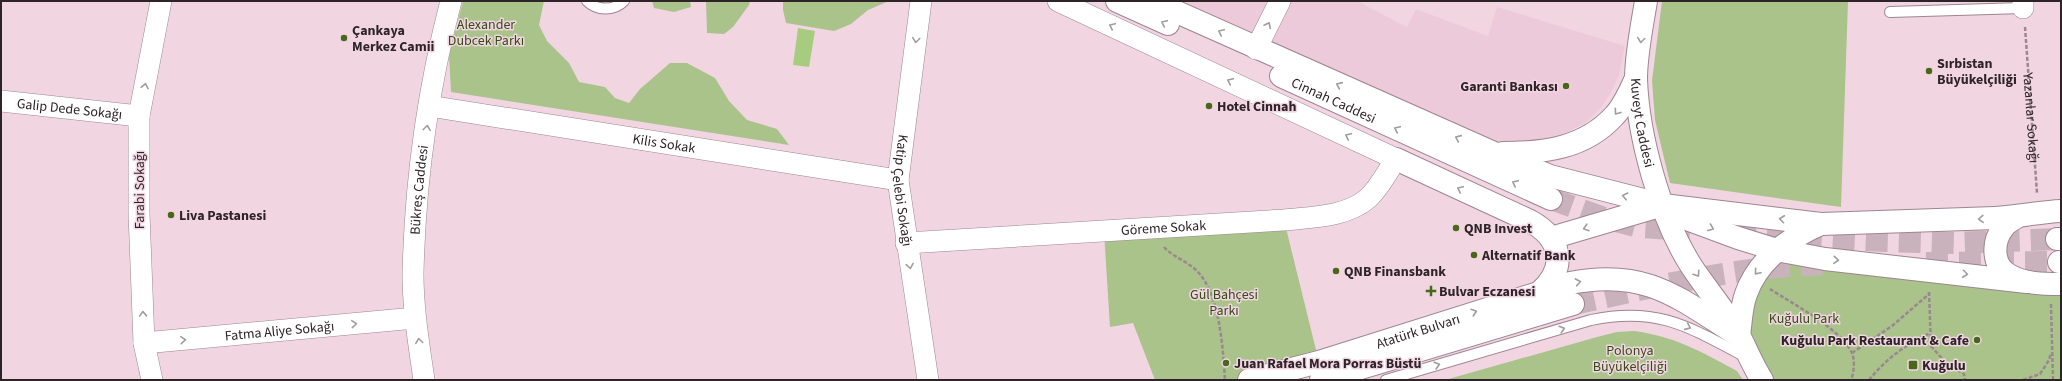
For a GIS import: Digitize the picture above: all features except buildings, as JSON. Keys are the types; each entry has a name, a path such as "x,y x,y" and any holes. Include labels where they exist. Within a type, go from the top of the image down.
{"main road":[{"name":"Cinnah Caddesi","path":"1117,1 1551,199"},
{"path":"1152,1 1256,49 1550,176 1663,205 1821,224 2017,217 2039,212 2061,210"},
{"name":"Kuveyt Caddesi","path":"1646,1 1636,78 1644,140 1663,205 1678,241 1693,268 1739,336 1762,380"},
{"path":"1494,153 1551,151 1566,147 1587,137 1615,115 1636,78"},
{"path":"1396,159 1530,221 1541,228 1551,238 1556,249 1556,268 1550,283 1540,292"},
{"path":"1551,238 1663,205 1684,218 1738,238 1777,250 1825,260 2056,284"},
{"path":"2017,217 2007,223 2000,233 1995,248 1996,257 2003,271 2027,282"},
{"path":"1739,336 1743,307 1753,277 1777,250 1803,232 1821,224"},
{"name":"Atatürk Bulvarı","path":"1249,380 1319,362 1570,283 1599,278 1636,282 1664,290 1680,298 1739,336"},
{"name":"Atatürk Bulvarı","path":"1321,380 1573,304"}],"street":[{"name":"Farabi Sokağı","path":"152,380 144,343 139,213 139,116 161,1"},
{"name":"Bükreş Caddesi","path":"424,380 415,318 413,275 418,193 430,106 451,1"},
{"name":"Katip Çelebi Sokağı","path":"921,1 898,180 906,243 928,380"},
{"path":"1058,1 1396,159"},
{"path":"1256,49 1280,1"},
{"name":"Galip Dede Sokağı","path":"1,101 139,116"},
{"name":"Kilis Sokak","path":"430,106 898,180"},
{"name":"Göreme Sokak","path":"906,243 1284,220 1341,212 1357,207 1368,199 1396,159"},
{"name":"Fatma Aliye Sokağı","path":"144,343 415,318"}],"lane":[{"path":"587,1 598,8 606,9 614,8 624,1"},
{"path":"1890,12 2023,5"},
{"path":"1386,380 1419,375 1591,320 1616,315 1635,315 1678,323 1750,359"}],"path":[{"name":"Yazanlar Sokağı","path":"2023,5 2039,212"},
{"path":"1159,228 1163,246 1186,261 1198,272 1205,282 1213,300 1219,325 1225,380"},
{"path":"1930,270 1929,294 1931,346 1946,363 1964,374 1965,380"},
{"path":"1753,277 1836,332 1852,353 1854,371 1851,380"},
{"path":"2053,380 2052,349 2056,284"},
{"path":"1852,353 1892,326 1929,294"},
{"path":"1869,380 1885,362 1905,345 1930,333"},
{"path":"2023,380 2040,374 2049,360 2052,349"}],"shaded area":[{"path":"1180,1 1357,1 1407,27 1416,9 1488,36 1497,7 1625,46 1619,76 1610,94 1601,108 1585,123 1567,132 1544,140 1494,142"},
{"path":"798,28 815,31 809,67 793,65"}],"green space":[{"name":"Alexander Dubcek Parkı","path":"463,1 544,1 539,25 547,41 569,63 579,82 605,87 615,98 629,103 640,89 670,63 687,63 715,78 729,101 747,120 777,129 789,145 451,92 449,55"},
{"path":"652,1 690,1 691,7 674,12 654,8"},
{"path":"706,1 750,1 749,5 733,27 724,34 707,33"},
{"path":"783,1 889,1 868,10 851,24 834,31 786,23 783,10"},
{"path":"1662,1 1848,1 1841,207 1670,183 1655,120 1652,81"},
{"name":"Gül Bahçesi Parkı","path":"1284,220 1319,362 1249,380 1155,380 1133,323 1110,327 1104,232"},
{"name":"Kuğulu Park","path":"1777,250 2061,284 2061,380 1762,380 1741,313"},
{"name":"Polonya Büyükelçiliği","path":"1634,331 1648,333 1675,341 1712,357 1737,371 1743,380 1445,380 1597,337 1617,332"}],"tunnel":[{"path":"1551,199 1604,218 1639,227 1690,230"},
{"path":"1734,233 1954,243 2057,239"},
{"path":"1926,263 2059,262"},
{"path":"1573,304 1734,272 1799,265 1832,264"}],"place":[{"name":"Çankaya Merkez Camii","path":"344,38"},
{"name":"Sırbistan Büyükelçiliği","path":"1929,71"},
{"name":"Garanti Bankası","path":"1566,86"},
{"name":"Hotel Cinnah","path":"1209,106"},
{"name":"Liva Pastanesi","path":"171,215"},
{"name":"QNB Invest","path":"1456,228"},
{"name":"Alternatif Bank","path":"1474,255"},
{"name":"QNB Finansbank","path":"1336,271"},
{"name":"Bulvar Eczanesi","path":"1431,291"},
{"name":"Kuğulu Park Restaurant & Cafe","path":"1977,340"},
{"name":"Juan Rafael Mora Porras Büstü","path":"1226,363"},
{"name":"Kuğulu","path":"1913,365"}]}
